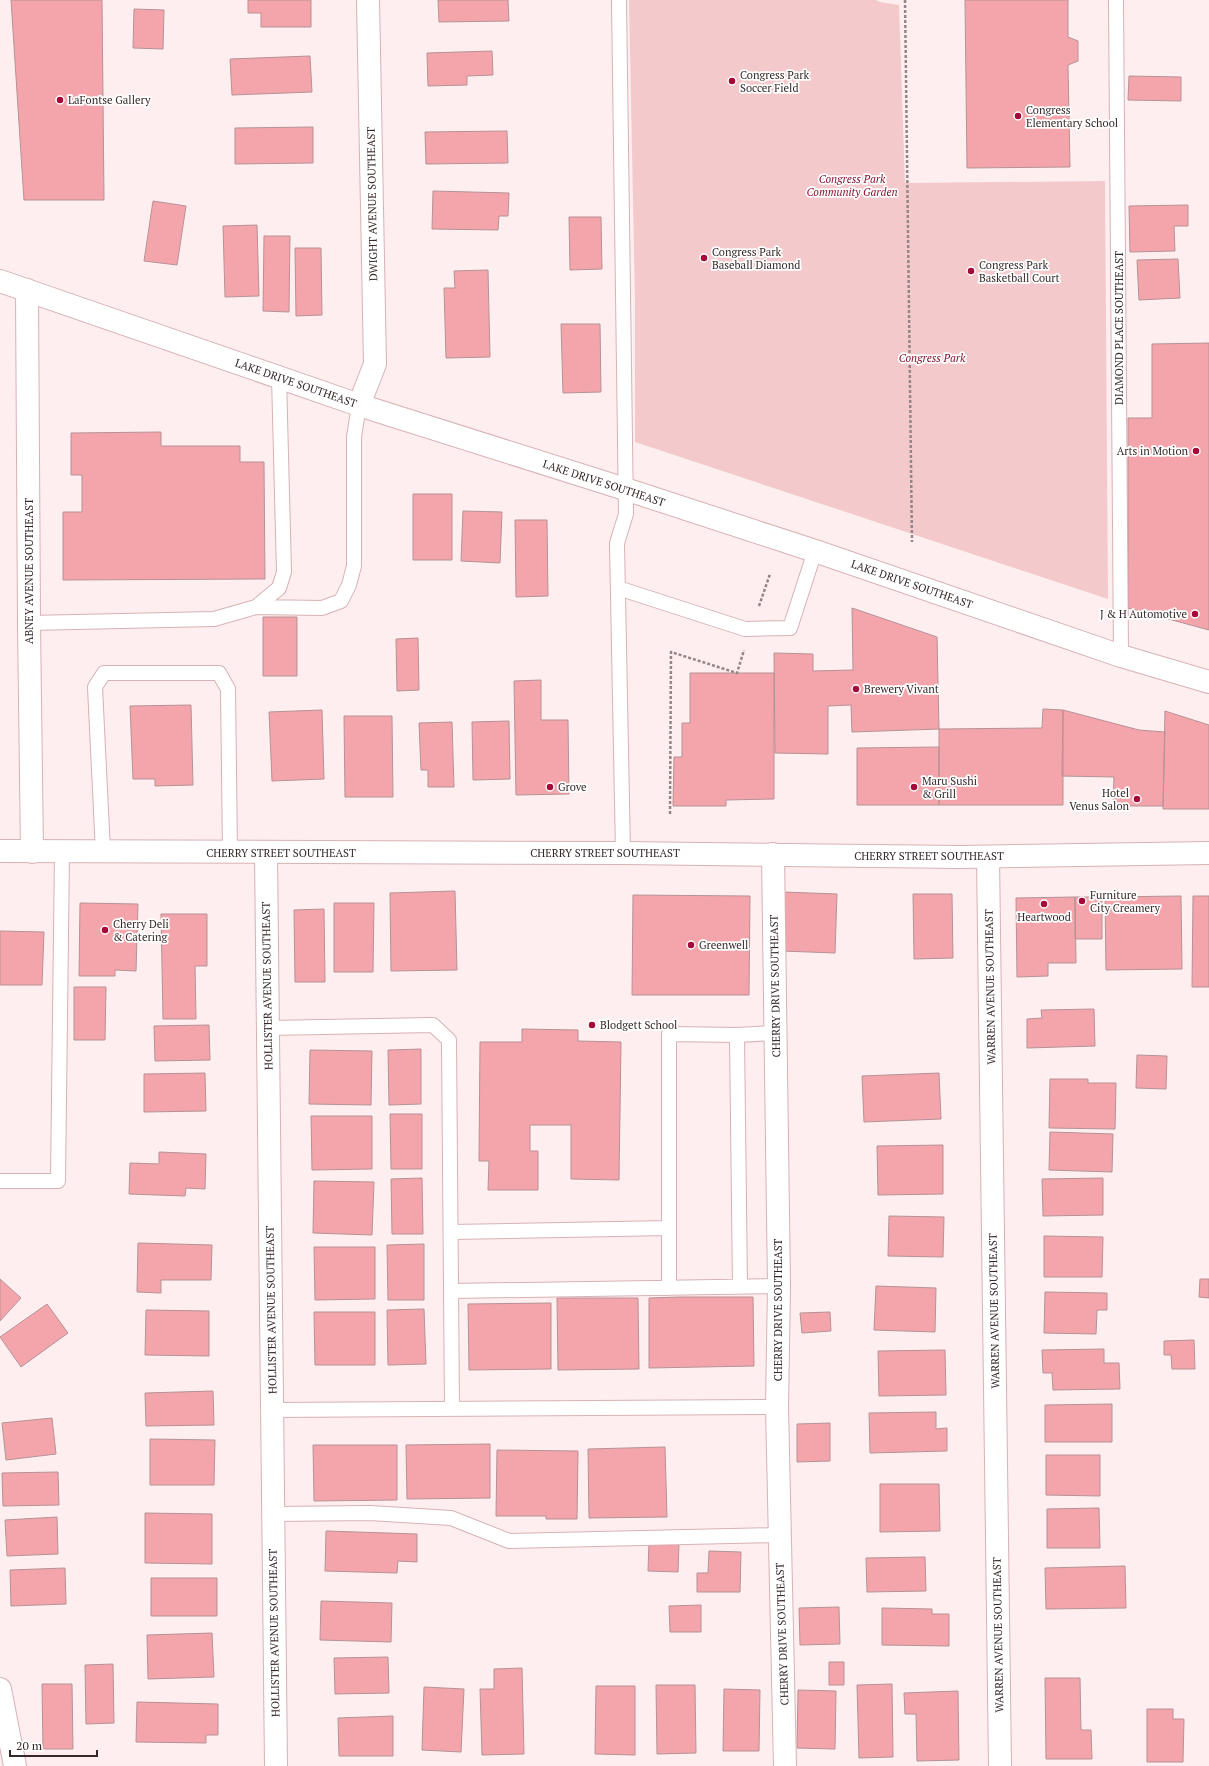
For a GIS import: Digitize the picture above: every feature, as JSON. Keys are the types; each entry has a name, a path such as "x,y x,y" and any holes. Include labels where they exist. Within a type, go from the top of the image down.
{"street":[{"name":"DWIGHT AVENUE SOUTHEAST","path":"359,405 375,364 368,0"},
{"name":"LAKE DRIVE SOUTHEAST","path":"0,281 359,405 626,489 815,551 1121,656 1209,682"},
{"name":"ABNEY AVENUE SOUTHEAST","path":"28,290 29,622 32,852"},
{"name":"CHERRY STREET SOUTHEAST","path":"0,852 623,853 988,857 1209,853"},
{"name":"HOLLISTER AVENUE SOUTHEAST","path":"266,853 276,1766"},
{"name":"CHERRY DRIVE SOUTHEAST","path":"773,854 779,1286 777,1407 779,1535 786,1766"},
{"name":"WARREN AVENUE SOUTHEAST","path":"988,857 1000,1766"},
{"path":"0,1689 15,1766"}],"lane":[{"path":"620,0 626,514 617,543 623,853"},
{"name":"DIAMOND PLACE SOUTHEAST","path":"1116,0 1121,656"},
{"path":"256,606 279,588 284,572 279,377"},
{"path":"29,622 214,619 256,606 322,608 341,601 347,590 354,566 354,437 359,405"},
{"path":"618,588 745,629 790,628 815,551"},
{"path":"103,852 95,687 104,673 219,673 228,690 230,853"},
{"path":"0,1181 58,1182 62,852"},
{"path":"267,1028 433,1025 449,1040 452,1409"},
{"path":"669,1288 669,1034 776,1034"},
{"path":"737,1035 740,1287"},
{"path":"451,1232 669,1228"},
{"path":"451,1291 779,1286"},
{"path":"272,1410 777,1407"},
{"path":"273,1514 370,1513 451,1518 509,1541 779,1535"}],"path":[{"path":"906,0 912,542"},
{"path":"670,814 671,652 737,673 770,574"}],"green space":[{"name":"Congress Park","path":"629,0 876,0 899,5 905,183 1105,181 1108,599 635,442 635,302"}],"building":[{"name":"LaFontse Gallery","path":"11,0 102,0 104,200 24,200"},
{"path":"248,0 311,0 311,27 261,27 261,13 248,13"},
{"path":"438,0 508,0 509,21 439,22"},
{"name":"Congress Elementary School","path":"965,0 1068,0 1068,37 1078,41 1078,61 1068,65 1070,167 967,168"},
{"path":"134,9 164,10 163,49 133,48"},
{"path":"492,51 493,75 467,76 467,85 428,86 427,53"},
{"path":"310,56 312,92 232,95 230,59"},
{"path":"1129,76 1181,77 1181,101 1128,100"},
{"path":"313,127 313,163 235,164 235,128"},
{"path":"507,131 508,163 426,164 425,132"},
{"path":"433,191 509,193 508,216 499,216 498,230 432,229"},
{"path":"153,201 186,206 177,265 144,261"},
{"path":"1188,205 1188,226 1174,226 1175,251 1130,252 1129,206"},
{"path":"569,217 601,217 602,269 570,270"},
{"path":"257,225 259,296 225,297 223,226"},
{"path":"264,236 290,236 289,312 263,311"},
{"path":"295,248 321,248 322,315 296,316"},
{"path":"1178,259 1180,298 1139,300 1137,260"},
{"path":"488,270 490,357 446,358 444,288 455,288 454,271"},
{"path":"561,324 600,324 601,392 563,393"},
{"path":"1209,343 1209,630 1128,608 1128,418 1152,418 1152,344"},
{"path":"161,432 161,446 240,446 240,462 264,462 265,579 63,580 63,512 82,512 82,475 71,475 71,433"},
{"path":"413,494 452,494 452,560 413,560"},
{"path":"463,511 502,512 500,563 461,561"},
{"path":"515,520 547,520 548,596 516,597"},
{"name":"Brewery Vivant","path":"852,608 937,637 939,729 852,732 851,705 828,706 828,754 775,753 774,653 813,654 813,671 853,670"},
{"path":"263,617 297,617 297,676 263,676"},
{"path":"418,638 419,690 397,691 396,639"},
{"path":"690,673 774,673 774,799 726,800 726,806 673,806 674,757 682,757 682,723 690,723"},
{"path":"541,680 541,720 568,720 569,794 516,795 514,681"},
{"path":"191,705 193,785 155,786 155,779 133,779 130,706"},
{"path":"1043,709 1063,710 1063,805 939,805 939,729 1042,728"},
{"path":"322,710 324,779 272,781 269,712"},
{"path":"1063,710 1139,730 1165,732 1163,806 1113,806 1114,777 1062,776"},
{"path":"1165,711 1209,725 1209,809 1163,809"},
{"path":"344,716 392,716 393,797 345,797"},
{"path":"509,721 510,779 473,780 472,722"},
{"path":"452,722 454,787 428,787 428,770 421,770 419,723"},
{"path":"939,747 939,805 857,805 857,748"},
{"path":"455,891 457,970 391,971 390,893"},
{"path":"783,892 837,894 835,953 782,951"},
{"path":"913,894 952,894 953,958 914,959"},
{"name":"Greenwell","path":"633,895 750,896 749,995 632,995"},
{"path":"1181,896 1182,969 1106,970 1105,897"},
{"path":"1193,896 1209,896 1209,987 1192,987"},
{"path":"1075,897 1076,963 1048,963 1048,976 1017,977 1016,898"},
{"path":"1075,897 1102,897 1102,939 1075,939"},
{"path":"80,903 138,904 136,971 115,970 115,976 79,976"},
{"path":"334,903 374,903 373,972 334,972"},
{"path":"324,909 325,982 295,982 294,910"},
{"path":"161,914 207,914 207,966 195,966 196,1019 163,1019"},
{"path":"0,931 44,932 42,985 0,985"},
{"path":"74,987 106,987 105,1040 74,1040"},
{"path":"1094,1009 1095,1046 1027,1048 1027,1019 1042,1018 1041,1010"},
{"path":"209,1025 210,1060 155,1061 154,1026"},
{"path":"522,1029 578,1030 578,1041 621,1042 619,1180 571,1179 571,1125 530,1125 530,1151 538,1151 538,1190 488,1190 489,1161 479,1161 480,1042 522,1042"},
{"path":"421,1049 421,1104 389,1105 388,1050"},
{"path":"310,1050 372,1051 371,1105 309,1104"},
{"path":"1137,1055 1167,1056 1166,1089 1136,1088"},
{"path":"205,1073 206,1111 144,1112 144,1074"},
{"path":"939,1073 941,1119 864,1122 862,1076"},
{"path":"1050,1079 1088,1079 1088,1083 1116,1083 1115,1129 1049,1128"},
{"path":"390,1114 422,1114 422,1169 391,1169"},
{"path":"311,1116 372,1116 372,1169 312,1170"},
{"path":"1050,1132 1113,1134 1112,1172 1049,1170"},
{"path":"943,1145 943,1194 878,1195 877,1146"},
{"path":"159,1152 206,1154 205,1189 186,1188 185,1196 129,1194 130,1163 159,1164"},
{"path":"422,1178 423,1234 392,1234 391,1179"},
{"path":"1103,1178 1103,1215 1043,1216 1042,1179"},
{"path":"314,1181 374,1182 372,1235 313,1233"},
{"path":"889,1216 944,1217 943,1257 888,1256"},
{"path":"1044,1236 1103,1237 1102,1277 1044,1277"},
{"path":"138,1243 212,1245 211,1280 161,1280 161,1293 137,1292"},
{"path":"424,1244 424,1300 388,1300 387,1245"},
{"path":"314,1247 375,1247 375,1299 315,1300"},
{"path":"0,1279 21,1298 0,1321"},
{"path":"1200,1279 1209,1279 1209,1298 1199,1297"},
{"path":"876,1286 936,1288 935,1332 874,1330"},
{"path":"1045,1292 1107,1293 1107,1310 1097,1310 1096,1334 1044,1333"},
{"path":"753,1297 754,1366 649,1368 649,1298"},
{"path":"557,1298 638,1298 639,1369 558,1370"},
{"path":"551,1303 551,1369 469,1370 468,1304"},
{"path":"47,1304 68,1333 21,1367 0,1337"},
{"path":"424,1309 426,1364 388,1365 387,1310"},
{"path":"146,1310 209,1311 209,1356 145,1355"},
{"path":"314,1312 375,1312 375,1365 315,1365"},
{"path":"830,1312 831,1331 802,1333 800,1313"},
{"path":"1194,1340 1195,1369 1172,1369 1171,1355 1164,1355 1164,1341"},
{"path":"1104,1349 1104,1363 1119,1363 1120,1389 1053,1390 1052,1373 1043,1373 1042,1350"},
{"path":"945,1350 946,1395 879,1396 878,1351"},
{"path":"213,1391 214,1425 146,1426 145,1393"},
{"path":"1112,1404 1112,1442 1045,1442 1045,1405"},
{"path":"936,1412 936,1429 947,1428 947,1451 870,1453 869,1413"},
{"path":"52,1418 56,1454 6,1460 2,1423"},
{"path":"830,1423 830,1461 797,1462 797,1424"},
{"path":"150,1439 215,1440 214,1485 150,1485"},
{"path":"490,1444 490,1498 407,1499 406,1445"},
{"path":"313,1445 397,1445 397,1500 314,1501"},
{"path":"665,1447 667,1517 589,1518 588,1449"},
{"path":"497,1450 578,1451 577,1519 546,1519 546,1516 496,1516"},
{"path":"1046,1455 1100,1455 1100,1496 1046,1495"},
{"path":"58,1472 59,1505 3,1506 2,1473"},
{"path":"880,1484 939,1484 940,1531 880,1532"},
{"path":"1099,1508 1100,1548 1047,1548 1047,1509"},
{"path":"145,1513 212,1514 212,1564 145,1563"},
{"path":"57,1517 58,1554 7,1556 5,1520"},
{"path":"326,1531 417,1534 417,1562 398,1561 397,1573 325,1571"},
{"path":"649,1542 679,1543 678,1572 648,1571"},
{"path":"709,1551 741,1552 740,1592 697,1592 697,1573 708,1573"},
{"path":"925,1557 926,1591 867,1592 866,1558"},
{"path":"1125,1566 1126,1608 1046,1609 1045,1568"},
{"path":"65,1568 66,1604 11,1606 10,1570"},
{"path":"151,1578 217,1578 217,1616 151,1616"},
{"path":"321,1601 392,1603 391,1642 320,1640"},
{"path":"701,1605 701,1632 670,1632 669,1606"},
{"path":"839,1607 840,1644 800,1645 799,1608"},
{"path":"882,1608 932,1609 932,1614 949,1614 949,1646 882,1645"},
{"path":"212,1633 214,1677 148,1679 147,1635"},
{"path":"388,1657 389,1693 335,1694 334,1658"},
{"path":"829,1662 844,1662 844,1685 829,1685"},
{"path":"113,1664 114,1723 86,1724 85,1665"},
{"path":"522,1668 524,1754 482,1755 480,1689 494,1689 494,1669"},
{"path":"1045,1678 1080,1678 1081,1730 1091,1730 1092,1759 1046,1759"},
{"path":"42,1684 72,1684 73,1749 43,1749"},
{"path":"892,1684 893,1757 859,1758 857,1685"},
{"path":"656,1685 695,1685 696,1753 657,1754"},
{"path":"596,1686 635,1686 635,1755 595,1754"},
{"path":"424,1687 464,1689 461,1752 422,1750"},
{"path":"724,1689 760,1690 759,1751 723,1751"},
{"path":"798,1690 836,1691 835,1749 797,1748"},
{"path":"958,1691 959,1760 917,1761 916,1714 905,1714 904,1693"},
{"path":"137,1702 218,1704 218,1735 206,1735 206,1743 136,1742"},
{"path":"1147,1709 1173,1709 1173,1719 1184,1719 1183,1762 1147,1762"},
{"path":"393,1716 393,1756 339,1756 338,1718"}],"place":[{"name":"Congress Park Soccer Field","path":"732,81"},
{"name":"LaFontse Gallery","path":"60,100"},
{"name":"Congress Elementary School","path":"1018,116"},
{"name":"Congress Park Baseball Diamond","path":"704,258"},
{"name":"Congress Park Basketball Court","path":"971,271"},
{"name":"Arts in Motion","path":"1196,451"},
{"name":"J & H Automotive","path":"1195,614"},
{"name":"Brewery Vivant","path":"856,689"},
{"name":"Grove","path":"550,787"},
{"name":"Maru Sushi & Grill","path":"914,787"},
{"name":"Hotel Venus Salon","path":"1137,799"},
{"name":"Furniture City Creamery","path":"1082,901"},
{"name":"Heartwood","path":"1044,904"},
{"name":"Cherry Deli & Catering","path":"105,930"},
{"name":"Greenwell","path":"691,945"},
{"name":"Blodgett School","path":"592,1025"}],"park label":[{"name":"Congress Park Community Garden","path":"852,185"}]}
